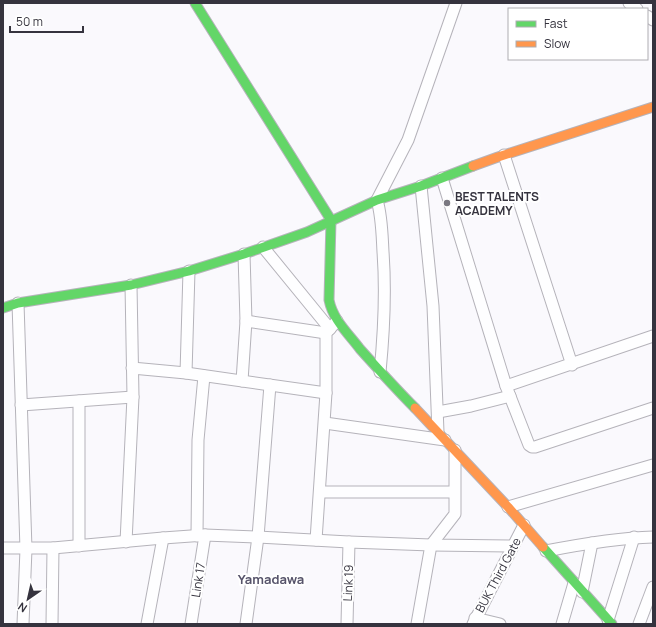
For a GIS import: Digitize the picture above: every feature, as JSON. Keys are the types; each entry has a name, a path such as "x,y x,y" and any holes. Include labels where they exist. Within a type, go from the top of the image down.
{"street":[{"path":"195,3 331,220 329,300 331,310 331,328 321,492 316,540"},
{"path":"380,372 384,325 385,284 381,213 377,200 408,140 456,3"},
{"path":"3,308 18,302 131,285 244,254 307,232 377,200 421,186 504,155 653,107"},
{"path":"504,155 572,365"},
{"path":"442,178 508,391 529,445 532,447 653,408"},
{"path":"421,186 433,306 438,412 442,436"},
{"path":"263,247 331,328 380,372 442,436 508,507 610,622"},
{"path":"242,381 246,321 244,254"},
{"path":"186,373 189,270"},
{"path":"126,542 133,397 131,285"},
{"path":"18,302 26,549 23,624"},
{"path":"246,321 331,328"},
{"path":"438,412 471,406 572,365 653,336"},
{"path":"132,368 186,373 326,393"},
{"name":"Link 17","path":"191,624 201,536 198,440 204,376"},
{"path":"246,624 258,537 270,385"},
{"path":"21,405 133,397"},
{"path":"79,401 79,546"},
{"path":"325,423 442,436"},
{"path":"417,624 431,545 455,514 454,450"},
{"path":"508,507 653,465"},
{"path":"321,492 454,492"},
{"name":"BUK Third Gate","path":"474,621 524,525"},
{"path":"3,548 53,548 201,536 258,537 431,545 513,546"},
{"path":"546,551 592,542 634,537 653,537"},
{"path":"610,622 634,537"},
{"path":"147,624 163,538"},
{"name":"Link 19","path":"347,624 349,542"},
{"path":"582,592 592,542"},
{"path":"52,624 53,548"},
{"path":"562,624 574,583"},
{"path":"639,624 653,587"},
{"path":"474,621 500,624"}],"traffic: fast":[{"path":"195,3 331,220 329,300 337,320 360,349 415,408"},
{"path":"3,308 18,303 131,285 189,271 307,232 377,200 421,186 473,166"},
{"path":"543,547 612,624"}],"traffic: slow":[{"path":"473,166 653,107"},
{"path":"415,408 508,507 543,547"}],"place":[{"name":"BEST TALENTS ACADEMY","path":"447,203"}],"district":[{"name":"Yamadawa","path":"271,579"}]}
